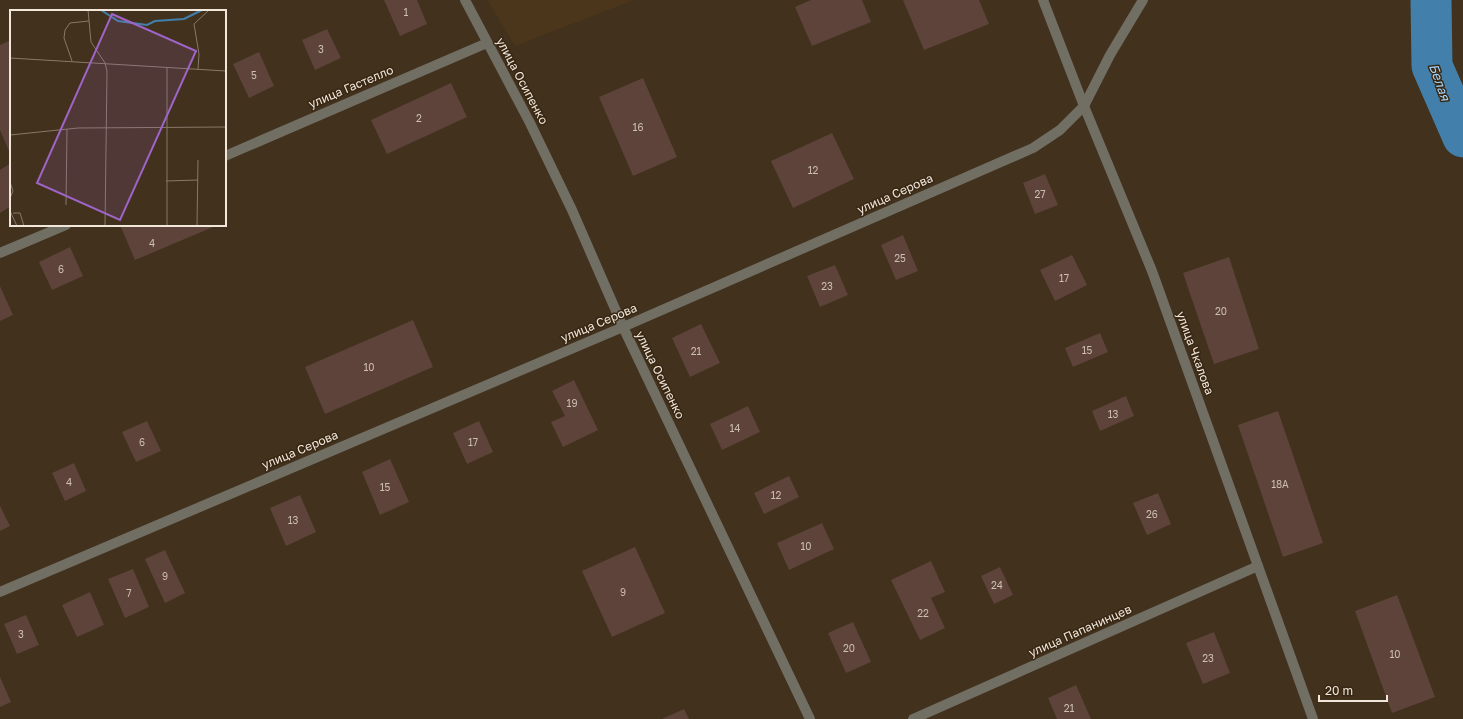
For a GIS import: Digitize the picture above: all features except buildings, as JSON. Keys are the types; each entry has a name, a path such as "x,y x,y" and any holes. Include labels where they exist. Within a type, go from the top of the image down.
{"street":[{"name":"улица Осипенко","path":"465,0 530,124 572,210 623,327 810,719"},
{"name":"улица Чкалова","path":"1043,0 1084,106 1152,270 1313,719"},
{"name":"улица Серова","path":"0,592 623,327 1033,148 1060,130 1084,106 1103,66 1143,0"},
{"name":"улица Гастелло","path":"226,156 487,42"},
{"path":"0,254 64,226"},
{"name":"улица Папанинцев","path":"913,719 1258,566"}],"shaded area":[{"path":"487,0 634,0 515,46"}],"waterway":[{"name":"Белая","path":"1431,0 1432,66 1463,137"}]}
